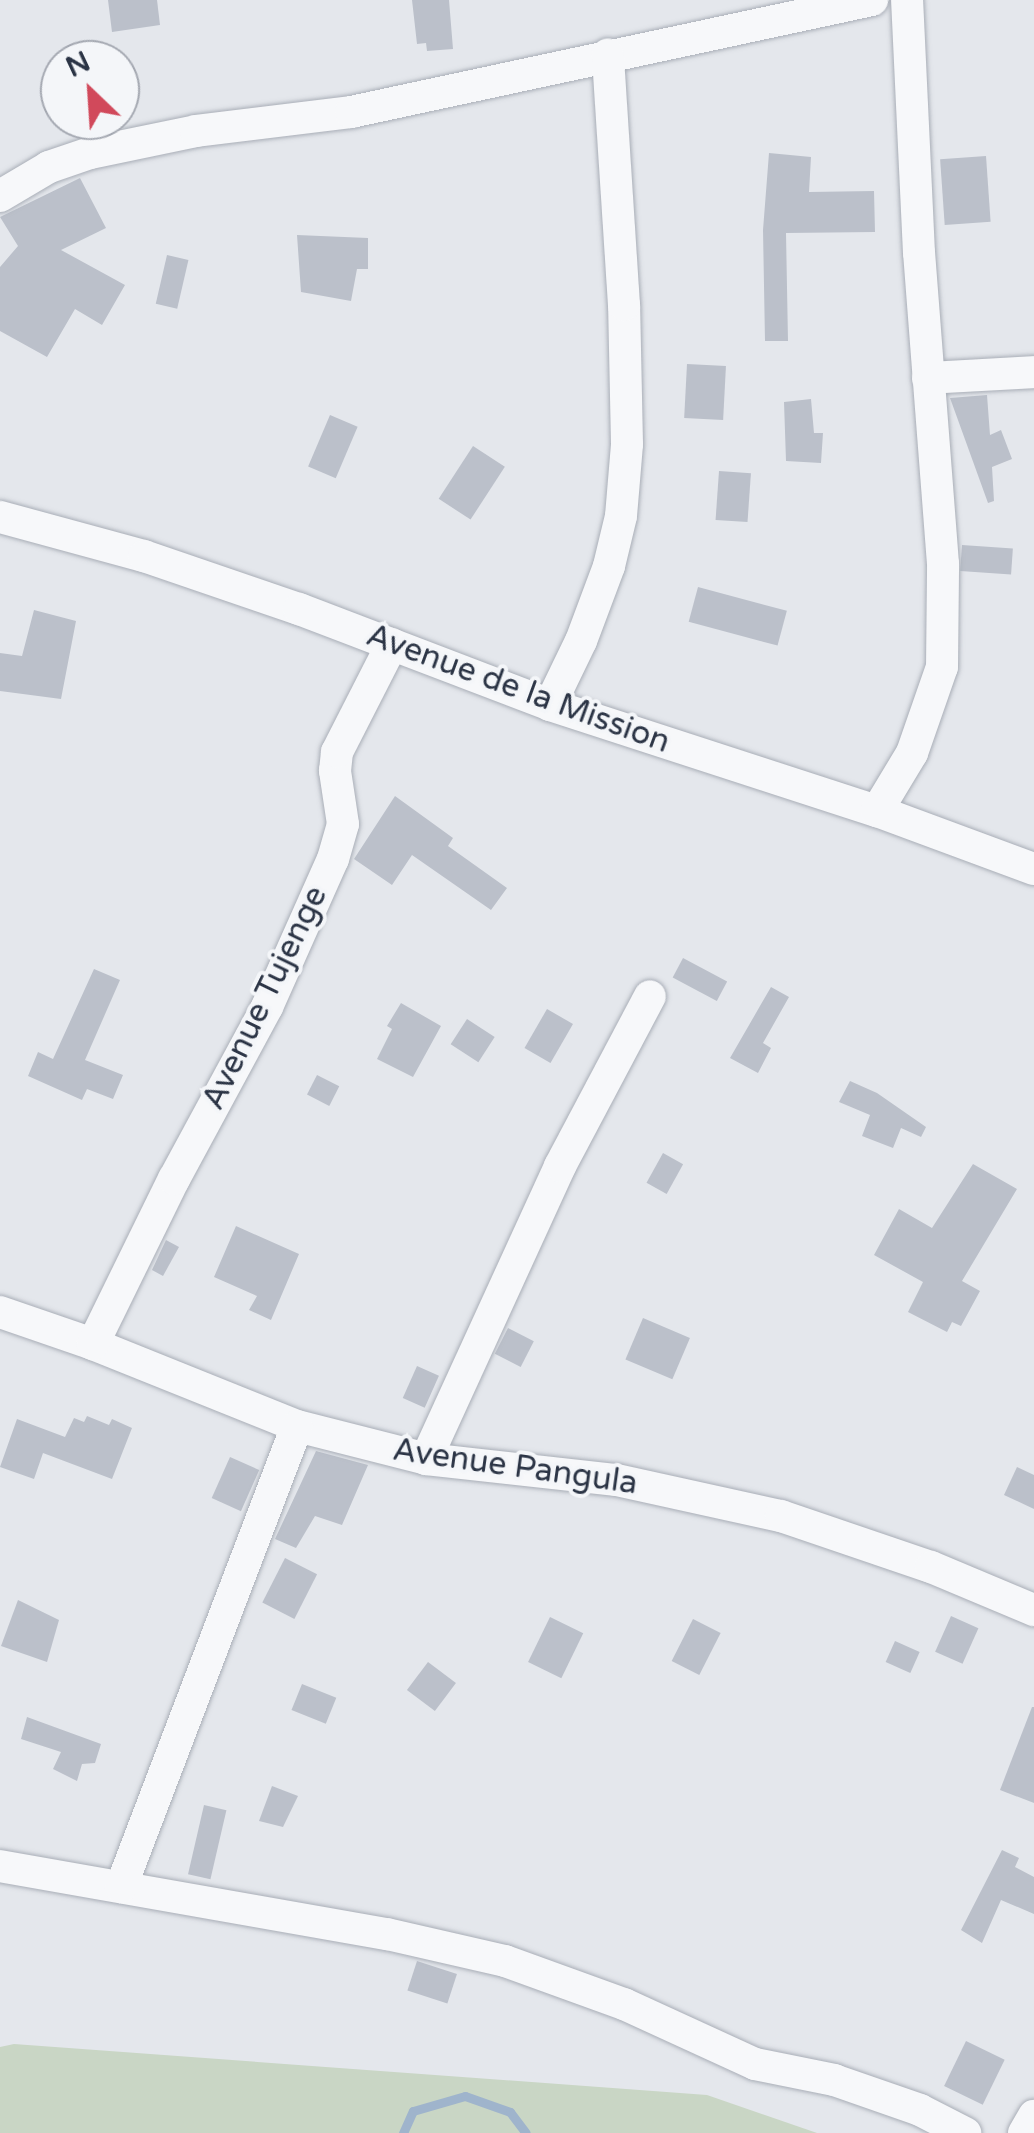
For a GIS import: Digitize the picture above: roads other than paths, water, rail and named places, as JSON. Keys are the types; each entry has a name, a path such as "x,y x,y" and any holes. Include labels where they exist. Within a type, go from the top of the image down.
{"street":[{"path":"0,196 49,167 90,152 196,132 351,112 872,0"},
{"path":"877,811 912,754 942,667 942,564 907,0"},
{"path":"550,705 582,640 608,566 624,480 624,305 608,55"},
{"path":"928,378 1034,372"},
{"name":"Avenue de la Mission","path":"0,518 144,556 550,705 877,811 1034,868"},
{"name":"Avenue Tujenge","path":"93,1344 174,1179 267,1007 332,858 343,824 335,772 338,752 392,644"},
{"path":"426,1458 560,1166 650,996"},
{"name":"Avenue Pangula","path":"0,1312 93,1344 297,1426 426,1458 617,1480 781,1516 931,1568 1034,1610"},
{"path":"121,1887 297,1426"},
{"path":"0,1866 387,1934 505,1961 624,2004 755,2064 834,2080 920,2110 965,2133"},
{"path":"1024,2133 1034,2116"}],"waterway":[{"path":"403,2133 413,2111 465,2096 510,2112 526,2133"}]}
